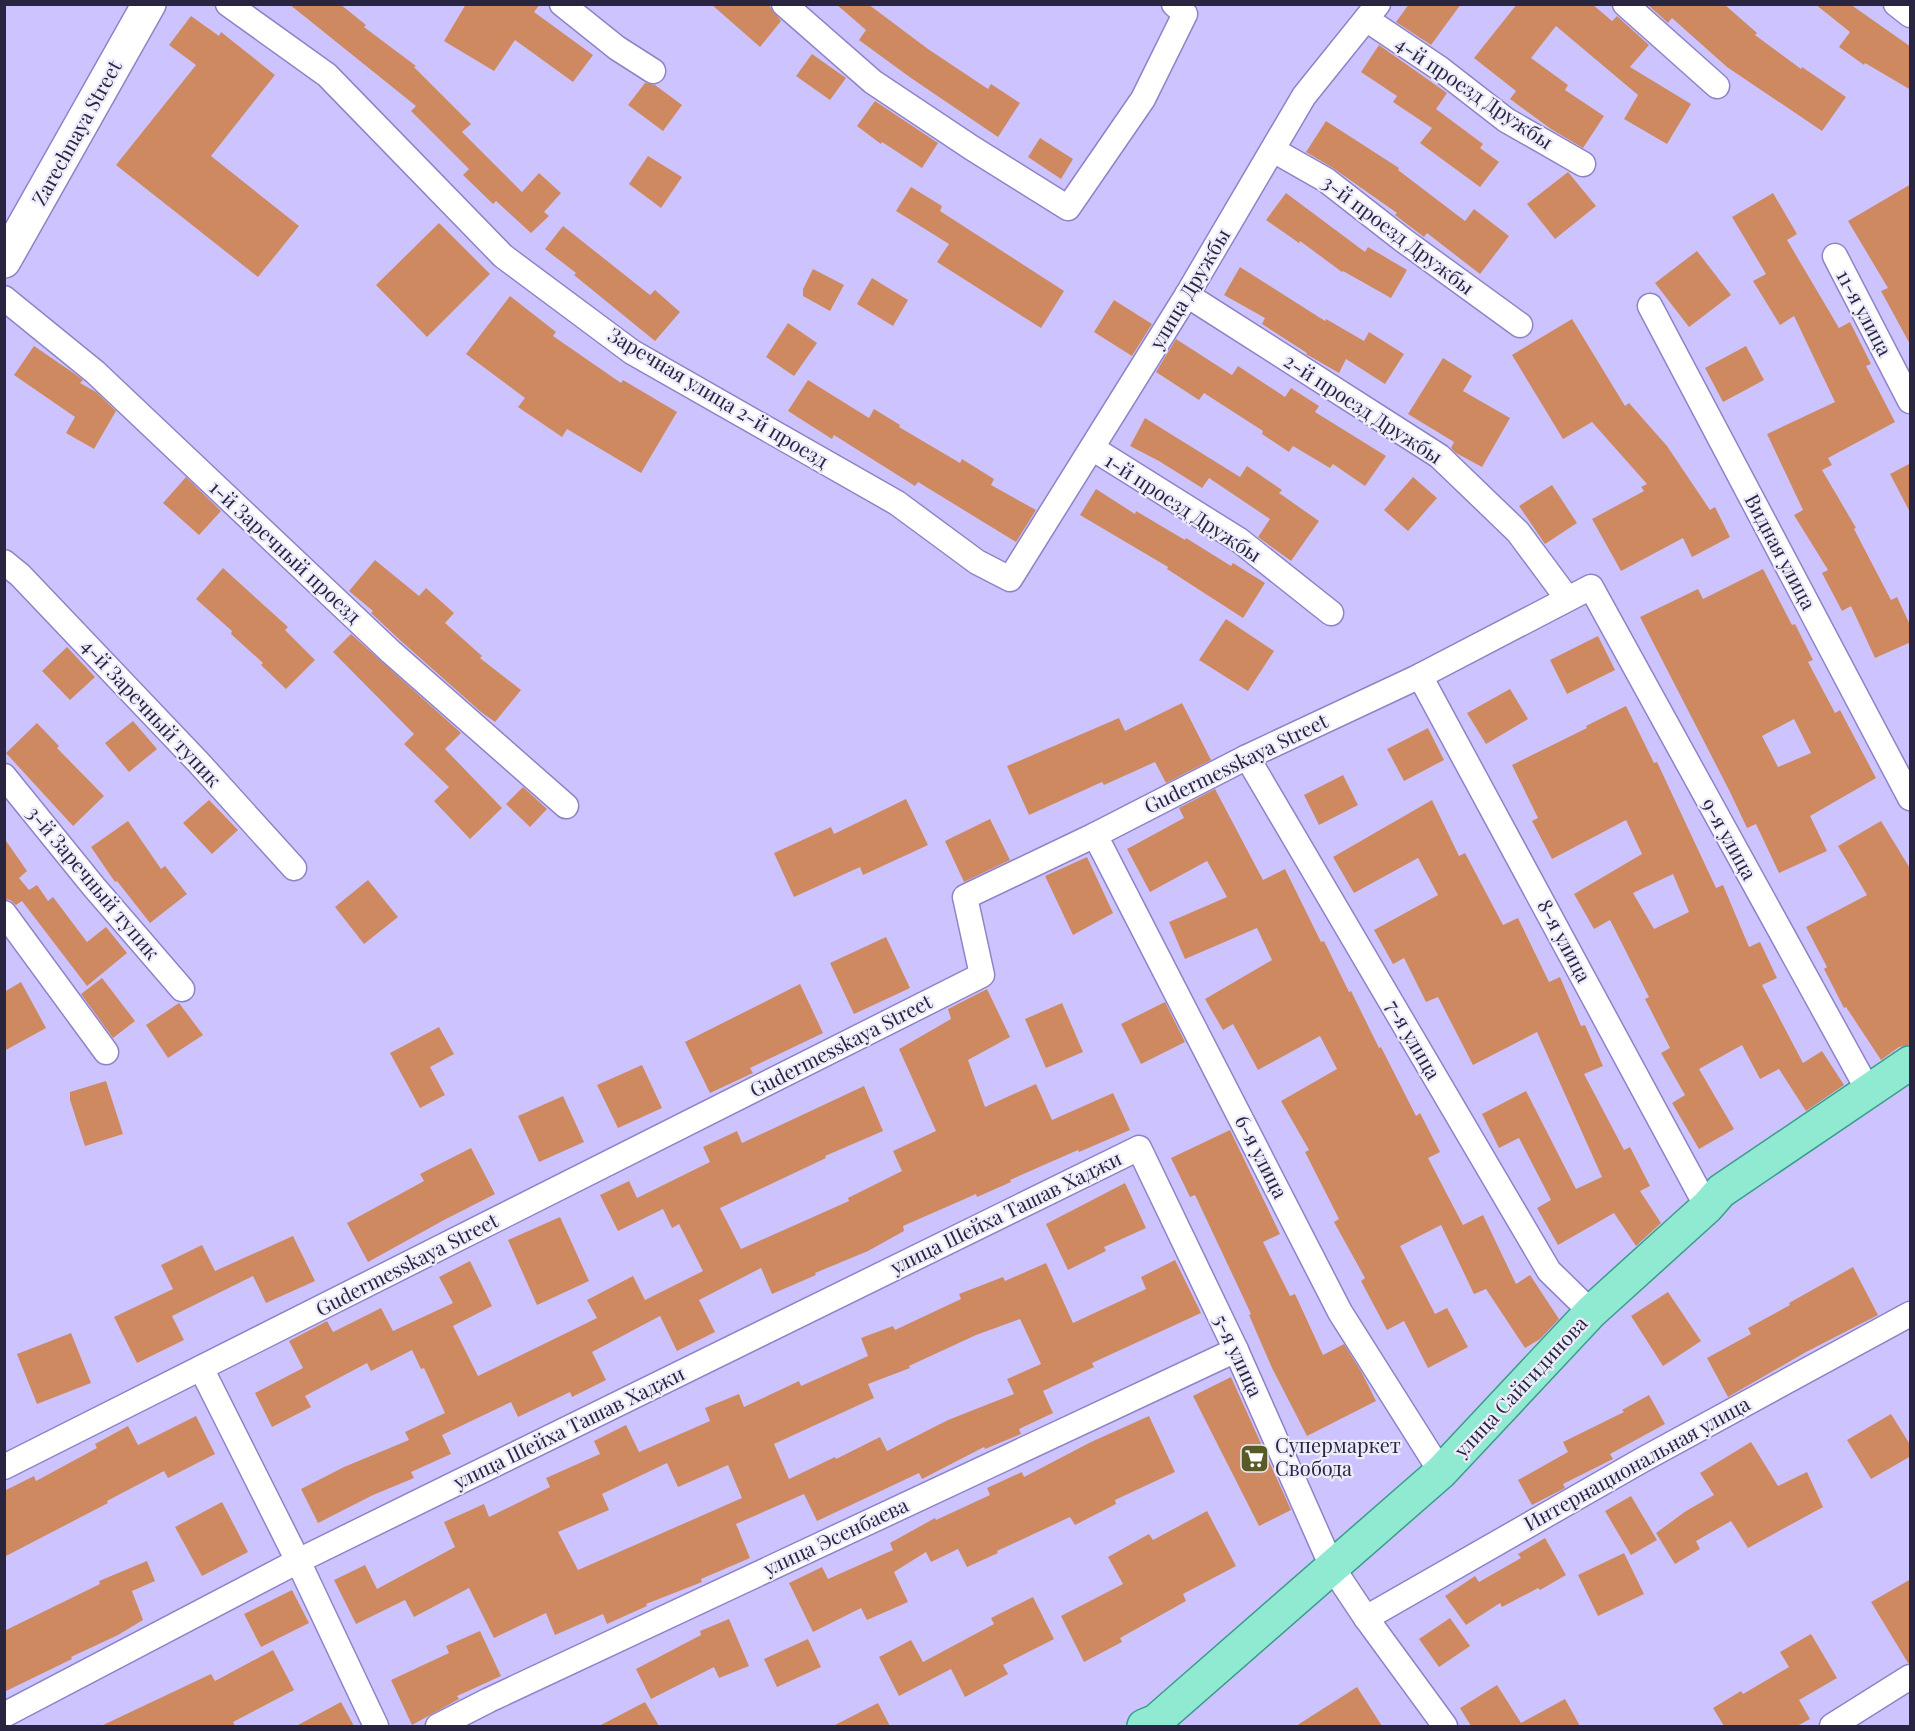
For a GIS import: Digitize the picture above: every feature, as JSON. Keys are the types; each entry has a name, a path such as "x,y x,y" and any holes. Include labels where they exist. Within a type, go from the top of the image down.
{"main road":[{"name":"Zarechnaya Street","path":"4,261 149,4"},
{"name":"улица Сайгидинова","path":"1144,1726 1156,1721 1441,1472 1591,1312 1707,1207 1721,1191 1911,1063"}],"street":[{"name":"Заречная улица 2-й проезд","path":"228,4 327,75 504,256 632,352 897,503 976,562 1010,579"},
{"path":"561,4 617,48 653,70"},
{"path":"784,4 873,82 1068,208 1143,99 1180,9"},
{"path":"1625,4 1717,86"},
{"path":"1896,4 1911,15"},
{"name":"улица Дружбы","path":"1010,579 1187,295 1305,96 1372,12"},
{"name":"4-й проезд Дружбы","path":"1372,12 1506,120 1583,164"},
{"name":"3-й проезд Дружбы","path":"1273,150 1326,180 1403,240 1520,325"},
{"name":"11-я улица","path":"1835,256 1911,401"},
{"name":"2-й проезд Дружбы","path":"1187,295 1438,456 1518,532 1567,598"},
{"name":"1-й Заречный проезд","path":"4,298 94,372 392,652 566,806"},
{"name":"Видная улица","path":"1650,306 1911,798"},
{"name":"1-й проезд Дружбы","path":"1092,448 1239,540 1330,613"},
{"name":"4-й Заречный тупик","path":"4,562 20,575 191,755 294,868"},
{"name":"Gudermesskaya Street","path":"4,1467 982,975 965,897 1095,835 1247,757 1420,675 1591,587"},
{"name":"9-я улица","path":"1591,587 1868,1090"},
{"name":"8-я улица","path":"1420,675 1707,1207"},
{"name":"7-я улица","path":"1247,757 1549,1271 1591,1312"},
{"name":"3-й Заречный тупик","path":"4,776 94,887 182,989"},
{"name":"6-я улица","path":"1095,835 1340,1312 1441,1472"},
{"path":"4,913 106,1052"},
{"name":"5-я улица","path":"1139,1148 1236,1350 1332,1567 1365,1618 1445,1726"},
{"name":"улица Шейха Ташав Хаджи","path":"4,1715 298,1561 1139,1148"},
{"name":"Интернациональная улица","path":"1365,1618 1644,1459 1911,1314"},
{"name":"улица Эсенбаева","path":"438,1726 510,1690 1236,1350"},
{"path":"201,1368 298,1561 376,1726"},
{"path":"1832,1726 1911,1677"}],"building":[{"path":"289,4 340,4 366,25 364,27 416,66 414,67 471,124 462,132 522,192 539,173 561,193 544,212 549,216 531,233 496,201 493,204 463,175 469,169 411,111 416,106"},
{"path":"466,4 540,4 534,12 593,55 573,82 515,40 494,71 444,41"},
{"path":"711,4 768,4 781,21 760,47"},
{"path":"836,4 868,4 928,49 988,89 991,84 1020,103 998,137 859,40 866,30"},
{"path":"1409,4 1461,4 1431,45 1396,22"},
{"path":"1517,4 1592,4 1612,21 1617,16 1649,45 1630,67 1691,104 1667,144 1624,119 1638,95 1556,26 1531,58 1568,85 1565,90 1604,116 1583,148 1551,129 1510,99 1516,91 1474,58"},
{"path":"1647,4 1724,4 1757,33 1755,35 1801,69 1802,67 1846,97 1822,131 1727,67 1672,18 1668,23"},
{"path":"1815,4 1850,4 1911,47 1911,90 1865,63 1864,65 1839,47 1850,32"},
{"path":"191,16 219,36 221,32 275,75 211,156 299,226 258,277 116,165 196,65 169,45"},
{"path":"1379,45 1447,93 1436,109 1483,144 1480,148 1499,162 1480,187 1420,143 1432,128 1393,102 1397,96 1361,72"},
{"path":"812,54 846,78 830,100 796,76"},
{"path":"645,83 655,85 682,105 663,131 628,105"},
{"path":"875,101 938,143 922,168 882,142 881,144 857,126"},
{"path":"1326,121 1399,168 1398,170 1465,221 1474,209 1509,236 1480,274 1427,233 1424,237 1395,215 1397,213 1306,152"},
{"path":"1040,138 1073,159 1061,179 1028,157"},
{"path":"648,156 682,177 661,208 629,184"},
{"path":"1568,172 1596,206 1555,239 1527,204"},
{"path":"1911,184 1911,346 1881,291 1888,288 1848,221"},
{"path":"911,187 942,206 940,211 1064,291 1041,328 937,262 949,244 896,211"},
{"path":"1286,193 1365,252 1368,247 1407,270 1391,298 1342,272 1300,241 1299,243 1266,220"},
{"path":"1773,193 1797,234 1787,240 1839,328 1850,322 1871,364 1866,366 1895,422 1828,458 1832,465 1822,470 1856,528 1854,529 1891,600 1897,597 1911,627 1911,642 1875,658 1851,606 1842,611 1822,573 1828,570 1794,515 1803,510 1767,434 1835,402 1794,316 1780,325 1753,281 1766,274 1732,217"},
{"path":"439,223 490,274 427,337 376,285"},
{"path":"563,226 650,295 655,290 680,312 655,341 545,249"},
{"path":"1697,251 1731,295 1689,327 1655,283"},
{"path":"1240,267 1325,321 1326,319 1364,341 1369,332 1404,354 1385,384 1346,359 1339,373 1262,324 1265,318 1224,295"},
{"path":"813,269 844,285 830,311 803,296 803,289"},
{"path":"872,278 908,300 893,326 857,304"},
{"path":"510,296 556,332 553,336 621,383 623,380 677,412 641,473 567,429 562,437 518,407 525,398 466,354"},
{"path":"1114,300 1152,324 1132,356 1094,332"},
{"path":"1572,319 1625,406 1629,403 1667,446 1710,510 1715,507 1730,537 1692,557 1683,538 1621,571 1592,519 1644,491 1641,487 1647,484 1592,422 1563,439 1512,355"},
{"path":"788,323 817,343 794,376 766,357"},
{"path":"1176,339 1232,375 1238,366 1285,397 1291,388 1319,406 1315,412 1386,456 1365,486 1333,464 1330,468 1293,446 1289,452 1262,434 1263,431 1204,393 1199,400 1156,372"},
{"path":"34,346 83,380 80,383 96,392 116,411 94,449 66,433 75,417 14,375"},
{"path":"1746,346 1764,380 1723,402 1705,368"},
{"path":"1443,358 1472,376 1463,391 1510,418 1482,467 1456,453 1451,448 1454,442 1408,414"},
{"path":"808,380 869,418 874,409 900,425 899,427 960,463 962,459 994,479 991,485 1036,510 1016,542 918,482 915,486 834,435 832,439 788,411"},
{"path":"1145,418 1240,477 1247,466 1282,490 1279,493 1319,521 1291,561 1258,537 1270,519 1209,478 1202,488 1130,446"},
{"path":"1911,463 1911,514 1890,474"},
{"path":"186,477 221,511 199,535 163,503"},
{"path":"1413,477 1437,498 1408,531 1384,510"},
{"path":"1552,485 1577,523 1545,544 1519,506"},
{"path":"1096,489 1135,514 1136,511 1231,566 1233,563 1265,583 1243,618 1167,569 1168,567 1080,515"},
{"path":"375,560 419,596 426,588 454,613 445,623 482,656 480,658 521,690 495,722 401,641 371,613 373,611 349,591"},
{"path":"223,568 288,627 285,630 315,660 286,689 261,665 263,663 231,634 232,631 196,599"},
{"path":"1763,569 1813,660 1808,662 1835,713 1840,710 1876,778 1810,816 1827,851 1779,873 1756,824 1747,828 1640,617 1698,589 1703,599","holes":["1794,719 1811,753 1778,767 1762,736"]},
{"path":"1226,619 1274,651 1248,691 1199,660"},
{"path":"351,634 461,733 445,749 502,808 470,839 434,801 449,787 404,744 414,734 333,652"},
{"path":"1598,636 1615,670 1567,694 1550,660"},
{"path":"67,647 95,677 70,700 42,671"},
{"path":"1510,689 1528,719 1486,744 1467,713"},
{"path":"1182,703 1211,760 1166,783 1155,762 1104,785 1102,782 1029,815 1007,766 1119,718 1125,731"},
{"path":"1626,706 1654,763 1657,762 1716,888 1723,885 1749,947 1760,942 1777,978 1762,985 1803,1063 1822,1051 1844,1085 1806,1111 1779,1069 1760,1079 1742,1045 1699,1069 1734,1129 1699,1149 1672,1103 1685,1095 1661,1053 1670,1048 1645,999 1649,997 1610,920 1594,929 1574,894 1642,854 1626,820 1552,859 1532,821 1538,818 1512,765 1587,728 1586,726","holes":["1673,874 1689,912 1654,929 1633,893"]},
{"path":"133,721 157,749 129,772 105,743"},
{"path":"37,723 59,746 57,748 104,796 73,826 6,753"},
{"path":"1428,728 1444,760 1404,781 1387,749"},
{"path":"1343,775 1358,805 1319,825 1304,795"},
{"path":"523,787 547,809 530,827 506,804"},
{"path":"1215,789 1263,880 1285,869 1321,942 1324,941 1416,1116 1420,1113 1440,1152 1428,1158 1463,1225 1483,1215 1516,1284 1530,1275 1559,1319 1540,1339 1525,1348 1486,1289 1474,1294 1441,1225 1400,1246 1435,1314 1447,1308 1468,1347 1428,1368 1404,1321 1387,1330 1361,1281 1365,1278 1334,1222 1339,1219 1305,1152 1309,1150 1281,1101 1337,1069 1320,1036 1258,1070 1233,1024 1223,1030 1205,999 1272,960 1257,928 1185,959 1169,922 1227,897 1207,861 1150,892 1127,849 1184,818 1179,808"},
{"path":"906,799 928,845 863,875 860,867 794,897 774,853 831,827 834,834"},
{"path":"209,800 238,830 212,854 183,823"},
{"path":"1432,800 1459,856 1465,853 1503,925 1518,918 1549,982 1560,977 1581,1026 1585,1025 1603,1066 1584,1074 1624,1150 1630,1147 1650,1186 1640,1191 1661,1223 1636,1246 1614,1213 1558,1245 1537,1208 1551,1200 1519,1138 1499,1148 1482,1114 1526,1091 1576,1189 1602,1177 1537,1032 1473,1065 1438,997 1426,1002 1404,958 1393,964 1374,930 1438,895 1418,858 1354,893 1333,857"},
{"path":"990,819 1010,860 964,882 945,841"},
{"path":"128,821 161,869 165,866 187,894 150,923 117,881 115,882 91,847"},
{"path":"1881,821 1911,870 1911,1045 1899,1047 1881,1060 1846,1007 1844,1008 1824,969 1827,967 1806,927 1867,895 1838,846"},
{"path":"4,838 27,871 19,878 29,890 37,885 48,901 53,897 87,942 106,927 127,953 87,986 22,901 16,905 4,899"},
{"path":"1087,857 1113,913 1073,935 1045,876"},
{"path":"368,880 398,917 364,944 335,907"},
{"path":"886,937 910,988 854,1014 830,963"},
{"path":"102,978 135,1021 113,1038 81,994"},
{"path":"21,982 46,1028 4,1051 4,992"},
{"path":"800,984 823,1033 750,1068 753,1073 710,1093 685,1042"},
{"path":"987,989 1010,1037 968,1060 985,1107 1036,1084 1052,1120 1113,1093 1130,1130 1079,1152 1078,1150 977,1197 976,1194 903,1226 904,1231 868,1251 772,1294 761,1268 699,1300 715,1332 677,1351 660,1316 592,1352 606,1380 572,1397 570,1392 518,1417 511,1402 442,1435 451,1454 411,1472 414,1478 373,1495 318,1523 301,1489 344,1467 409,1440 405,1432 445,1413 424,1368 421,1369 412,1350 371,1371 367,1363 305,1396 311,1407 272,1427 255,1393 303,1368 289,1341 327,1321 333,1332 381,1308 393,1331 453,1303 439,1277 470,1261 492,1306 453,1326 478,1376 597,1318 587,1300 633,1276 645,1300 703,1271 679,1224 672,1228 663,1209 618,1231 600,1195 629,1181 637,1198 710,1162 703,1147 737,1131 742,1143 864,1086 883,1131 825,1156 826,1158 720,1208 741,1249 849,1201 848,1198 902,1171 893,1151 936,1131 899,1049 951,1019 948,1009"},
{"path":"1165,1002 1185,1042 1141,1064 1121,1024"},
{"path":"179,1003 203,1035 168,1058 146,1025"},
{"path":"1062,1003 1083,1052 1046,1068 1025,1019"},
{"path":"439,1027 454,1054 430,1067 445,1095 420,1108 390,1053"},
{"path":"642,1065 662,1108 618,1128 597,1085"},
{"path":"106,1081 123,1134 85,1146 70,1100 70,1092"},
{"path":"563,1096 584,1142 539,1162 518,1116"},
{"path":"1230,1130 1280,1234 1263,1242 1290,1296 1295,1294 1323,1355 1344,1344 1376,1401 1307,1436 1272,1368 1249,1315 1251,1314 1195,1195 1190,1197 1171,1158"},
{"path":"471,1148 495,1194 368,1262 347,1223 424,1181 420,1174"},
{"path":"1125,1183 1146,1228 1104,1247 1106,1251 1068,1270 1046,1224"},
{"path":"560,1217 589,1281 537,1305 508,1240"},
{"path":"293,1236 315,1281 266,1303 253,1276 172,1316 184,1340 137,1363 114,1317 173,1289 161,1265 202,1245 215,1271"},
{"path":"1175,1260 1201,1313 1092,1363 1094,1367 1043,1391 1053,1413 1019,1429 1021,1434 985,1449 984,1447 922,1479 919,1473 817,1521 804,1494 736,1524 750,1558 701,1579 702,1582 646,1604 647,1606 607,1624 603,1614 555,1635 546,1613 494,1638 469,1588 414,1617 405,1600 356,1624 334,1580 365,1565 377,1589 455,1547 444,1522 484,1504 489,1517 550,1487 546,1478 600,1454 594,1441 626,1425 639,1452 710,1421 705,1408 739,1394 744,1407 799,1381 801,1386 868,1356 861,1338 893,1326 895,1330 961,1299 959,1294 1003,1277 1005,1281 1046,1263 1073,1323 1146,1289 1141,1277","holes":["1020,1319 1041,1364 1007,1379 1014,1394 948,1420 887,1451 880,1437 789,1479 774,1444 874,1398 868,1384 910,1368 909,1366 976,1335","667,1463 678,1487 728,1465 742,1498 578,1570 558,1532 609,1510 602,1494"]},
{"path":"1853,1267 1878,1315 1806,1352 1728,1397 1707,1358 1751,1334 1748,1328"},
{"path":"1668,1292 1701,1341 1663,1366 1631,1316"},
{"path":"71,1333 91,1383 37,1404 17,1354"},
{"path":"1231,1377 1291,1510 1259,1526 1193,1396"},
{"path":"1649,1395 1665,1424 1610,1454 1613,1459 1563,1484 1565,1488 1532,1505 1518,1480 1568,1452 1563,1442 1624,1412 1622,1410"},
{"path":"1891,1414 1911,1446 1911,1456 1871,1479 1847,1440"},
{"path":"196,1416 215,1454 168,1478 164,1471 4,1557 4,1491 34,1476 36,1481 97,1448 95,1444 128,1426 138,1445"},
{"path":"1149,1416 1175,1472 1115,1500 1116,1504 1075,1525 1070,1517 967,1567 958,1549 931,1562 926,1552 894,1572 908,1602 867,1620 861,1608 813,1632 789,1583 822,1567 828,1579 893,1550 890,1543 935,1518 936,1520 990,1495 987,1488 1022,1472 1024,1477 1091,1442"},
{"path":"1751,1442 1778,1486 1807,1472 1823,1507 1748,1548 1731,1521 1696,1541 1700,1549 1675,1564 1656,1533 1686,1511 1714,1495 1700,1473"},
{"path":"1631,1496 1657,1540 1631,1555 1605,1511"},
{"path":"222,1502 248,1552 202,1576 175,1527"},
{"path":"1207,1511 1236,1566 1183,1594 1186,1601 1120,1638 1122,1642 1084,1662 1061,1616 1123,1584 1108,1557 1149,1534 1153,1540"},
{"path":"1545,1538 1566,1575 1502,1607 1500,1603 1466,1625 1445,1596 1475,1576 1479,1582 1521,1558 1518,1554"},
{"path":"1624,1553 1644,1594 1598,1616 1578,1575"},
{"path":"147,1561 155,1581 132,1591 143,1620 118,1635 71,1657 72,1659 4,1692 4,1631 100,1584 99,1581"},
{"path":"1911,1579 1911,1663 1908,1663 1871,1602"},
{"path":"292,1590 309,1623 261,1647 244,1614"},
{"path":"1033,1597 1054,1639 1003,1665 1008,1674 965,1697 951,1669 899,1696 879,1657 911,1640 923,1662 994,1624 991,1618"},
{"path":"1450,1618 1470,1646 1439,1667 1419,1639"},
{"path":"729,1619 749,1666 719,1678 714,1667 651,1699 636,1669 701,1635 700,1631"},
{"path":"480,1631 501,1676 457,1696 459,1699 412,1725 391,1680 449,1653 446,1646"},
{"path":"1811,1634 1837,1678 1799,1700 1810,1719 1797,1726 1724,1726 1713,1708 1741,1691 1743,1694 1789,1667 1780,1652"},
{"path":"808,1639 821,1667 777,1687 764,1659"},
{"path":"273,1650 294,1690 233,1722 235,1726 101,1726 211,1674 215,1681"},
{"path":"1497,1685 1521,1723 1565,1699 1580,1726 1471,1726 1460,1708"},
{"path":"1357,1687 1382,1726 1296,1726"},
{"path":"341,1702 354,1726 296,1726"},
{"path":"645,1702 659,1726 599,1726"},
{"path":"878,1703 890,1726 833,1726"}],"place":[{"name":"Супермаркет Свобода","path":"1254,1458"}]}
